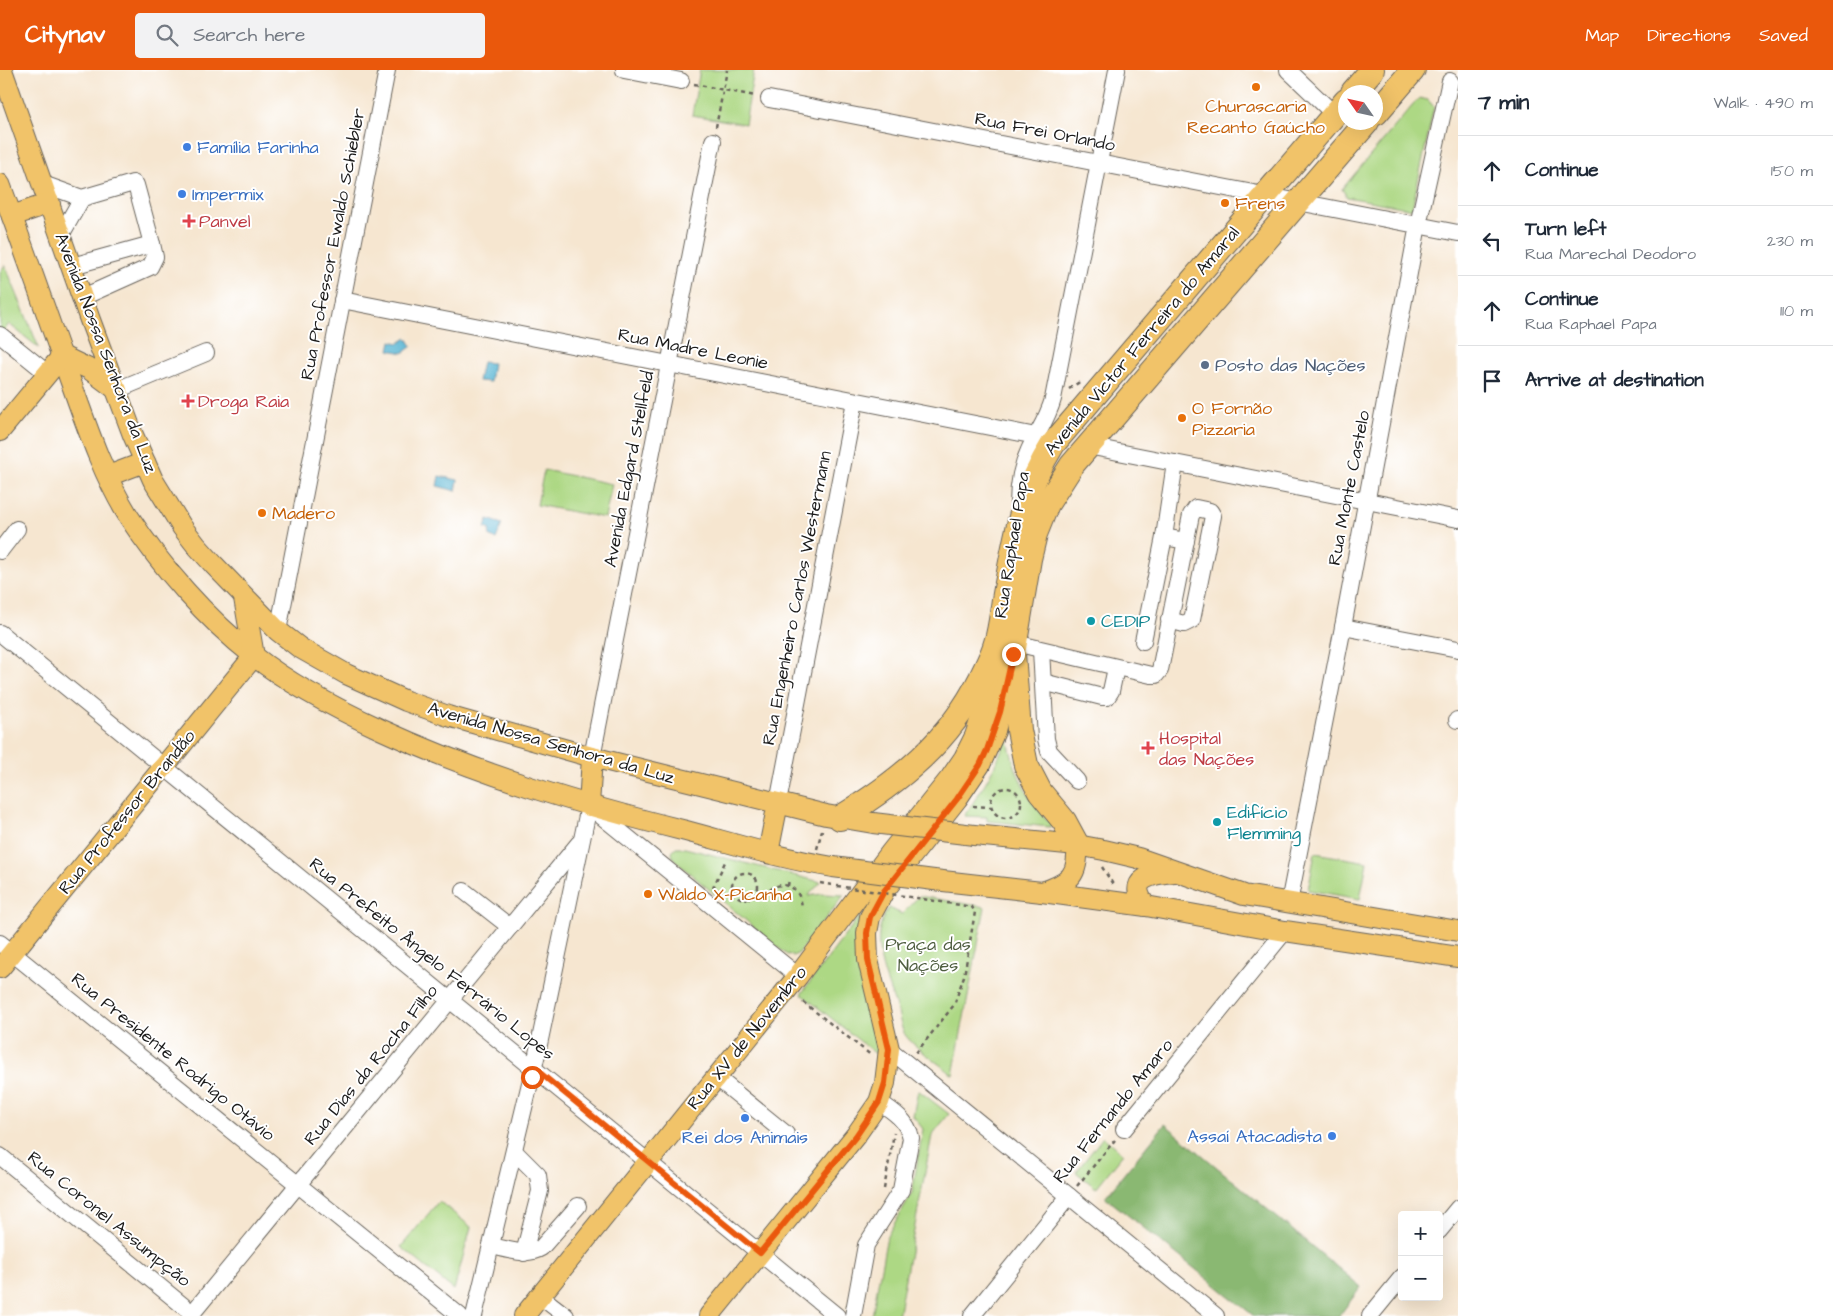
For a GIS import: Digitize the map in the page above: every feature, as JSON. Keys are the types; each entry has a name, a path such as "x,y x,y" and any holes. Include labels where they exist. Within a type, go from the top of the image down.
{"highway":[{"path":"1359,85 1372,70"},
{"path":"1383,105 1413,70"},
{"name":"Avenida Victor Ferreira do Amaral","path":"1018,525 1031,483 1053,444 1080,410 1338,110"},
{"name":"Avenida Victor Ferreira do Amaral","path":"1041,517 1052,494 1088,446 1360,130"},
{"name":"Rua Raphael Papa","path":"1008,647 1041,517"},
{"name":"Rua Raphael Papa","path":"1008,647 1018,525"},
{"path":"831,824 895,782 919,762 941,738 1008,647"},
{"path":"1008,647 1019,730 1026,765 1033,780 1050,806 1068,827 1077,845"}],"main road":[{"name":"Avenida Nossa Senhora da Luz","path":"2,70 90,320 145,462 163,497 182,527 244,598 278,631 319,660 406,700 480,726 592,757 778,803 831,824 873,823 1077,845 1122,854 1244,895 1458,931"},
{"path":"0,184 62,356 108,476 129,516 169,570 211,618 254,656 295,684 336,708 401,739 468,766 589,806 768,853 833,867 1146,906 1285,931 1458,957"},
{"path":"12,216 50,203"},
{"path":"0,430 62,356"},
{"path":"62,356 89,369 117,390"},
{"path":"108,476 145,462"},
{"path":"244,598 254,656"},
{"name":"Rua Raphael Papa","path":"891,852 952,777 967,751 1008,647"},
{"name":"Rua Raphael Papa","path":"709,1316 856,1136 879,1102 885,1083 868,960 867,933 875,905 884,891 969,782 987,750 1000,712 1008,647"},
{"name":"Rua Professor Brandão","path":"4,955 165,766 254,656"},
{"path":"589,806 592,757"},
{"path":"768,853 778,803"},
{"path":"1042,892 1067,882 1074,872 1078,860 1077,845"},
{"name":"Rua XV de Novembro","path":"524,1316 798,976 891,852"},
{"path":"1146,906 1139,898 1137,890 1146,876 1176,871"}],"street":[{"name":"Rua Professor Ewaldo Schiebler","path":"278,631 387,70"},
{"path":"624,70 681,81"},
{"name":"Rua Raphael Papa","path":"1018,525 1020,477 1029,451 1052,404 1117,70"},
{"path":"1288,70 1338,107"},
{"name":"Rua Monte Castelo","path":"1289,904 1418,226 1450,81"},
{"name":"Rua Frei Orlando","path":"769,99 1458,233"},
{"name":"Avenida Edgard Stellfeld","path":"592,757 713,141"},
{"path":"43,184 82,198 133,183 136,185 155,257 150,267 83,297"},
{"path":"61,235 82,198"},
{"path":"72,266 152,244"},
{"name":"Rua Madre Leonie","path":"342,300 1036,436"},
{"path":"0,335 47,373"},
{"path":"117,390 206,353"},
{"name":"Rua Engenheiro Carlos Westermann","path":"778,803 855,401"},
{"path":"1052,404 1066,414 1074,416 1080,410"},
{"path":"1088,446 1458,519"},
{"path":"1143,642 1164,537 1175,463"},
{"path":"1008,647 1041,650 1116,668 1156,675 1160,670 1169,620 1193,510 1196,508 1210,511 1213,513 1192,620 1184,624 1169,620"},
{"path":"0,551 17,529"},
{"path":"1164,537 1186,540"},
{"path":"1343,627 1458,649"},
{"name":"Rua Prefeito Ângelo Ferrário Lopes","path":"0,633 837,1316"},
{"path":"1041,650 1046,739 1049,751 1077,781"},
{"path":"1043,682 1107,697 1111,691 1116,668"},
{"path":"474,1316 534,1068 589,806 798,976"},
{"name":"Rua Dias da Rocha Filho","path":"191,1315 582,840"},
{"path":"464,892 510,928"},
{"name":"Rua Fernando Amaro","path":"1124,1129 1285,931"},
{"name":"Rua Presidente Rodrigo Otávio","path":"4,955 298,1185 460,1316"},
{"path":"880,1053 1069,1196 1216,1316"},
{"path":"716,1077 786,1134"},
{"path":"853,1316 866,1245 900,1190 911,1138 910,1131 899,1117 879,1102"},
{"path":"514,1151 538,1175 540,1190 524,1253"},
{"name":"Rua Coronel Assumpção","path":"0,1156 191,1315"},
{"name":"Rua Fernando Amaro","path":"972,1316 1069,1196"},
{"path":"491,1246 524,1253 534,1252 541,1248 578,1206"},
{"path":"1443,1226 1458,1208"},
{"path":"1370,1316 1398,1282"},
{"path":"540,1296 566,1316"}],"path":[{"path":"713,141 727,70"},
{"path":"681,81 769,99"},
{"path":"1013,789 1019,796 1020,806 1011,817 1001,817 991,807 992,797 998,790 1013,789"},
{"path":"967,806 991,807"},
{"path":"816,856 831,824"},
{"path":"712,888 725,862"},
{"path":"1101,865 1116,890"},
{"path":"747,873 748,868"},
{"path":"747,873 752,875 757,881 758,888 751,898 742,899 735,894 732,886 735,878 747,873"},
{"path":"788,886 789,879"},
{"path":"820,883 972,907 975,912 964,976 954,1005 918,1049"},
{"path":"764,896 774,886 788,886 798,894 802,907"},
{"path":"803,1002 880,1053"},
{"name":"Rua Fernando Amaro","path":"1069,1196 1124,1129"},
{"path":"882,1197 894,1132"}],"green space":[{"path":"700,70 754,70 745,124 692,115"},
{"path":"1419,98 1428,100 1434,107 1412,209 1347,197 1342,189"},
{"path":"5,265 39,348 9,324 0,336 0,272"},
{"path":"544,470 612,484 605,518 537,505"},
{"path":"1007,736 1022,784 1034,804 1051,824 1050,827 987,821 987,817 964,816 988,778"},
{"path":"676,848 685,848 821,882 808,896 822,894 844,895 799,953 793,956 787,955 680,865 673,858 672,852"},
{"path":"1315,853 1367,862 1360,899 1308,890"},
{"name":"Praça das Nações","path":"919,896 985,907 953,1075 910,1041 904,1033 881,959 879,932 882,920 889,908 902,914"},
{"name":"Praça das Nações","path":"861,914 858,947 862,979 878,1042 876,1054 801,994"},
{"path":"918,1090 949,1114 932,1135 898,1316 872,1316 887,1236 912,1193 923,1129 913,1116"},
{"path":"1165,1124 1361,1287 1339,1316 1254,1316 1105,1197"},
{"path":"1103,1137 1123,1154 1096,1188 1076,1172"},
{"path":"439,1201 471,1227 454,1290 401,1247"}],"water":[{"path":"407,338 412,346 403,353 389,350 391,341 399,343"},
{"path":"482,362 493,363 490,382 478,381"},
{"path":"439,476 458,480 456,491 437,486"},
{"path":"488,519 502,524 496,539 490,537 489,529 485,528"}],"place":[{"name":"Churascaria Recanto Gaúcho","path":"1256,87"},
{"name":"Família Farinha","path":"187,147"},
{"name":"Impermix","path":"182,194"},
{"name":"Frens","path":"1225,203"},
{"name":"Panvel","path":"189,221"},
{"name":"Posto das Nações","path":"1205,365"},
{"name":"Droga Raia","path":"188,401"},
{"name":"O Fornão Pizzaria","path":"1182,418"},
{"name":"Madero","path":"262,513"},
{"name":"CEDIP","path":"1091,621"},
{"name":"Hospital das Nações","path":"1148,748"},
{"name":"Edifício Flemming","path":"1217,822"},
{"name":"Waldo X-Picanha","path":"648,894"},
{"name":"Rei dos Animais","path":"745,1118"},
{"name":"Assaí Atacadista","path":"1332,1136"}],"route":[{"path":"532,1077 534,1068 760,1253 856,1136 879,1102 885,1083 889,1049 868,960 867,933 870,917 884,891 957,799 980,765 995,731 1013,654"}]}
